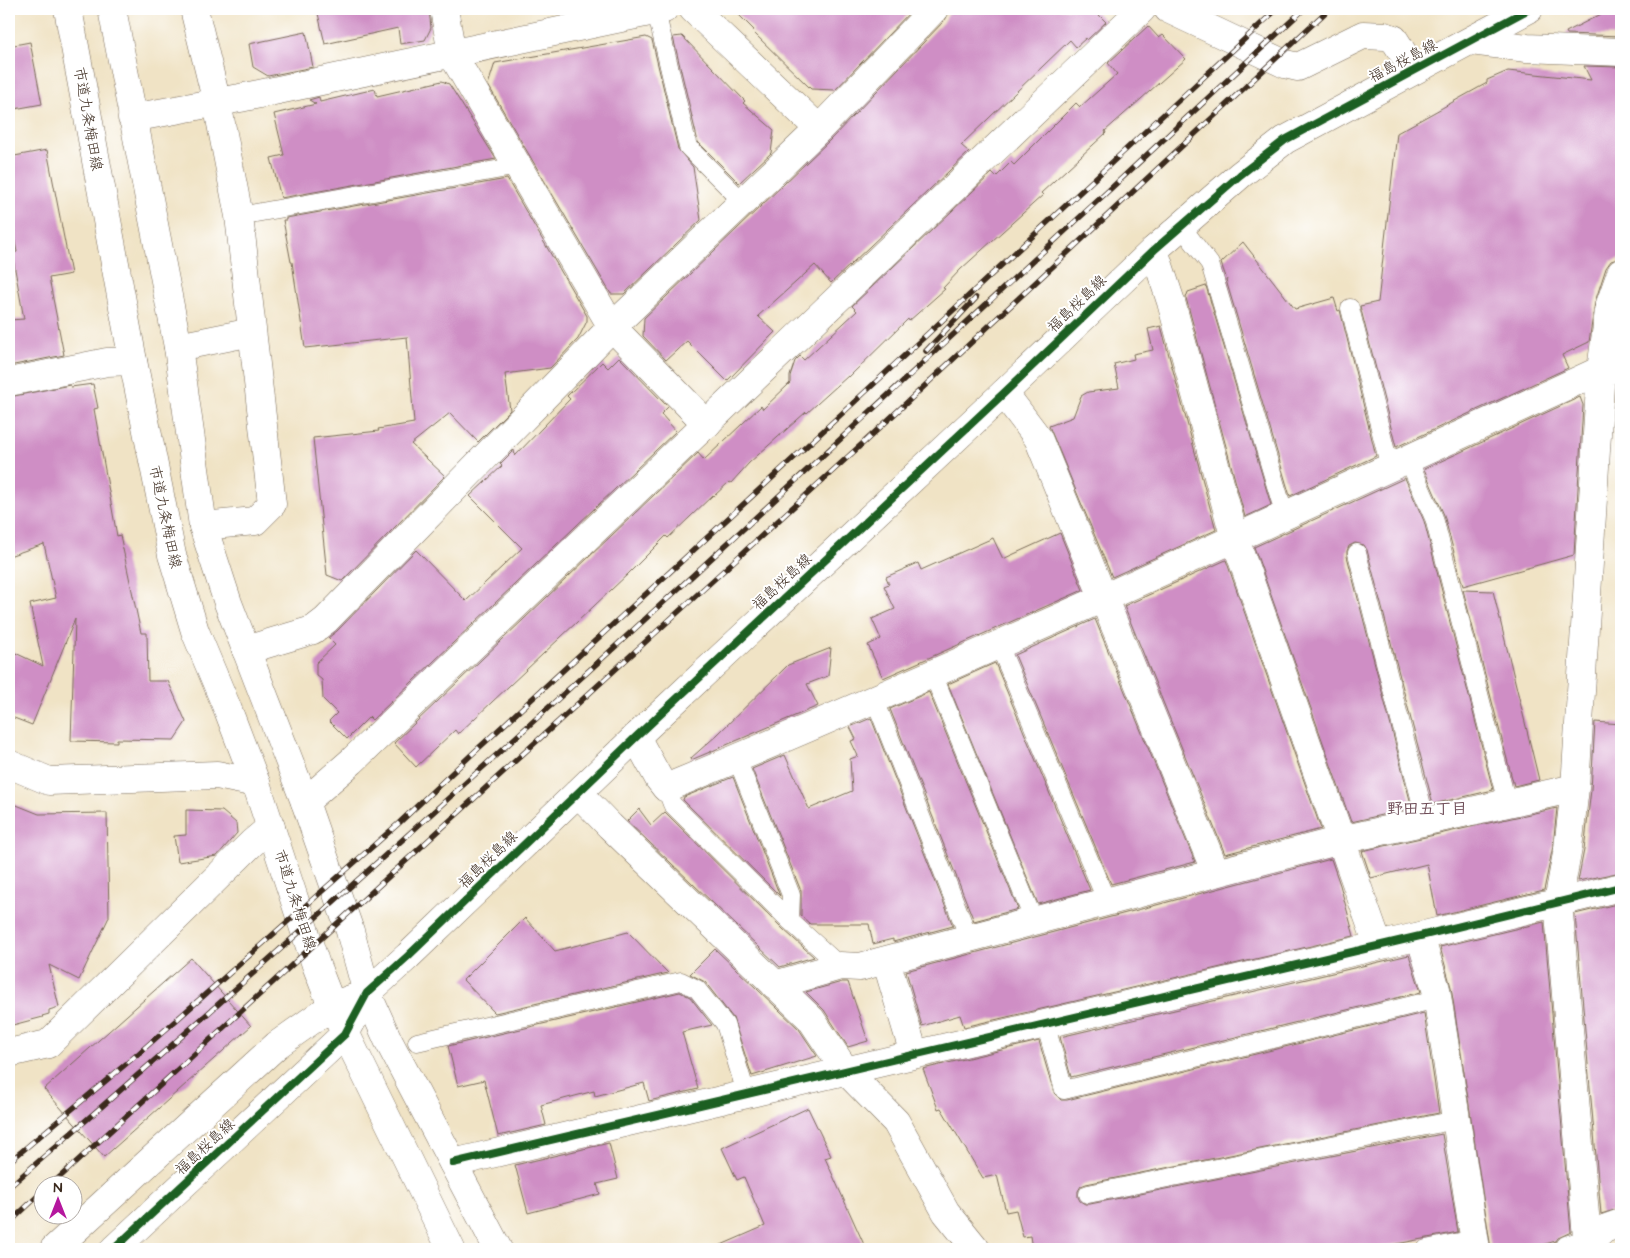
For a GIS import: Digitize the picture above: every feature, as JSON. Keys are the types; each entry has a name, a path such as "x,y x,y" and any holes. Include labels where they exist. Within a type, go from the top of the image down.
{"street":[{"name":"市道九条梅田線","path":"68,9 133,361 172,555 195,631 256,783 316,965 332,1006 451,1249"},
{"path":"112,9 178,347 203,526 228,603 305,802 350,932 367,993 388,1040 498,1249"},
{"path":"194,9 217,103 239,216 272,504 255,521 203,526"},
{"path":"444,9 452,54 612,326 708,424"},
{"path":"693,9 819,129"},
{"path":"246,650 313,630 326,620 612,326 819,129 934,9"},
{"path":"305,802 352,761 708,424 1142,9"},
{"path":"1168,9 1285,64 1298,67 1363,35 1374,34 1394,39 1406,58 1418,67"},
{"name":"福島桜島線","path":"114,1249 345,1034 367,993 636,737 1181,226 1240,175 1285,140 1529,9"},
{"path":"132,118 217,103 660,10"},
{"path":"1471,41 1527,48 1621,52"},
{"path":"1154,250 1171,302 1235,539 1378,945"},
{"path":"1582,1248 1558,902 1568,848 1575,788 1611,370 1610,304 1621,273"},
{"path":"178,347 252,332"},
{"path":"9,382 106,362 133,361"},
{"path":"636,737 666,788 875,700 1235,539 1399,463 1611,370"},
{"path":"1004,393 1038,438 1216,873"},
{"path":"9,764 49,782 217,775 256,783"},
{"path":"775,985 840,966 860,967 1341,840 1575,788"},
{"path":"578,793 811,1019 845,1070 896,1122 946,1212 976,1249"},
{"path":"9,1053 48,1044 252,843 271,827"},
{"path":"453,1163 1621,887"},
{"path":"1420,936 1437,999 1475,1244"},
{"path":"886,960 914,1054"},
{"name":"福島桜島線","path":"54,1249 277,1044 332,1006 367,993"},
{"path":"1582,1248 1604,1229 1621,1223"}],"lane":[{"path":"660,10 688,147 743,202"},
{"path":"239,216 518,166"},
{"path":"1181,226 1210,264 1285,516"},
{"path":"1350,308 1399,463 1434,518 1507,803"},
{"path":"1357,553 1426,821"},
{"path":"999,645 1107,902"},
{"path":"933,674 1034,921"},
{"path":"875,700 969,938"},
{"path":"737,759 791,895 790,921"},
{"path":"666,788 672,804 790,921 840,966"},
{"path":"417,1042 681,981 697,989 725,1024 746,1093"},
{"path":"1045,1023 1064,1090 1437,999"},
{"path":"1088,1194 1456,1120"},
{"path":"1426,1249 1475,1244"}],"building":[{"path":"317,9 429,9 431,28 425,40 400,44 398,28 325,44"},
{"path":"733,9 913,9 835,90 811,89 752,31 754,30"},
{"path":"949,9 1093,9 1106,22 1087,40 1086,38 1076,47 1070,40 961,145 969,152 831,283 815,265 758,316 775,332 727,381 687,341 666,360 643,336 644,318 830,140 945,20"},
{"path":"1611,9 1621,9 1621,36 1567,34 1566,32"},
{"path":"1148,26 1159,38 1163,35 1186,59 1105,131 1106,133 1041,193 1043,195 961,269 943,288 945,289 909,321 908,319 849,377 806,412 749,463 731,483 729,482 713,495 668,538 666,536 458,734 455,730 416,767 394,743 698,453 704,460 761,406 763,409 790,383 790,376 795,361 800,356 804,360 857,311 852,306 992,173 996,177 1011,162 1014,165 1076,103 1080,107 1117,74 1108,63"},
{"path":"306,32 313,67 268,76 253,67 249,44"},
{"path":"682,36 745,101 743,103 774,130 771,153 739,183 698,142 673,37"},
{"path":"646,37 652,40 678,149 693,167 701,220 624,294 611,294 488,85 495,63"},
{"path":"30,42 42,104 9,110 9,46"},
{"path":"1584,66 1621,67 1621,258 1611,261 1606,268 1595,302 1589,342 1562,355 1568,368 1396,447 1360,306 1378,302 1397,133 1487,83 1487,80 1508,71 1591,80"},
{"path":"442,81 449,84 496,159 281,198 271,158 284,155 274,114 316,104 309,100 319,97 320,102 375,89 377,96"},
{"path":"47,150 71,274 49,278 64,355 9,366 9,320 24,319 12,253 17,252 9,213 9,157"},
{"path":"507,179 587,316 587,321 578,339 550,368 505,374 510,410 478,442 450,413 411,444 445,476 342,581 327,575 313,438 379,431 378,429 414,423 407,337 305,348 292,262 283,220"},
{"path":"1243,242 1295,309 1334,298 1338,311 1340,310 1376,456 1290,496 1221,263"},
{"path":"1206,286 1271,505 1245,517 1186,298 1188,292"},
{"path":"1161,326 1216,530 1112,577 1049,426 1073,417 1081,396 1088,392 1119,388 1114,364 1134,359 1133,354 1153,350 1148,329"},
{"path":"619,357 668,407 661,414 676,431 372,720 369,717 347,739 329,721 337,713 323,699 322,680 316,675 316,663 335,645 328,638 416,550 466,601 522,548 470,496 502,466 500,464 514,450 515,456 570,399 567,396 602,362 608,368"},
{"path":"93,384 98,408 94,409 117,536 120,535 141,633 147,633 148,681 168,681 186,722 174,740 117,739 117,742 71,741 75,619 32,725 9,716 9,650 43,666 30,604 56,598 44,544 9,556 9,397 70,385 71,387"},
{"path":"1580,397 1583,405 1574,555 1463,586 1444,515 1424,469"},
{"path":"1405,478 1424,521 1493,790 1433,804 1367,550 1364,545 1355,543 1349,546 1347,556 1412,808 1351,822 1254,547"},
{"path":"1060,533 1083,590 883,678 868,645 881,639 872,619 895,609 884,586 889,584 886,577 918,563 921,570 993,538 1003,559"},
{"path":"1226,560 1321,829 1225,854 1124,606"},
{"path":"1463,590 1493,591 1539,780 1514,786"},
{"path":"1095,619 1195,862 1111,884 1015,655"},
{"path":"831,648 828,676 807,684 818,706 691,760 788,665"},
{"path":"995,663 1090,890 1038,904 948,684"},
{"path":"929,692 1018,909 974,921 890,709"},
{"path":"871,718 953,926 893,942 893,939 873,944 869,924 810,924 801,916 801,891 752,769 785,755 809,809 852,791 850,759 858,756 851,741 856,739 850,727"},
{"path":"1595,722 1621,724 1621,872 1578,881 1584,850 1591,790"},
{"path":"733,777 780,896 683,800 684,797"},
{"path":"9,802 39,814 107,813 109,917 79,980 49,965 59,1007 49,1010 49,1014 43,1017 9,1026"},
{"path":"1557,808 1553,846 1544,890 1437,916 1427,864 1371,878 1362,851"},
{"path":"639,809 651,825 665,812 783,929 814,957 780,967 627,821"},
{"path":"186,810 222,811 236,823 237,833 217,856 178,862 174,836 186,835"},
{"path":"1331,859 1354,936 964,1027 960,1015 922,1026 906,971"},
{"path":"1621,903 1621,1208 1601,1214 1575,914"},
{"path":"525,918 555,951 628,932 668,973 495,1013 463,980"},
{"path":"1544,922 1571,1232 1558,1238 1556,1241 1527,1249 1491,1249 1451,987 1440,947"},
{"path":"715,949 799,1029 817,1056 752,1076 733,1018 705,982 690,974"},
{"path":"1409,955 1421,992 1071,1077 1060,1037"},
{"path":"191,958 251,1026 104,1157 44,1089"},
{"path":"848,982 868,1041 848,1047 824,1010 806,992"},
{"path":"680,992 690,997 712,1025 682,1032 698,1089 649,1101 644,1083 595,1096 594,1091 541,1105 546,1125 498,1136 484,1080 458,1086 448,1046"},
{"path":"1424,1013 1439,1113 1086,1184 1081,1186 1078,1191 1080,1201 1090,1204 1442,1134 1458,1232 1371,1249 1032,1249 1030,1236 1023,1237 1016,1210 1006,1212 997,1175 983,1178 941,1108 938,1109 923,1069 1039,1041 1054,1093 1061,1100 1067,1100"},
{"path":"808,1108 831,1156 825,1158 866,1249 712,1249 765,1226 744,1177 737,1180 722,1148"},
{"path":"609,1143 618,1179 597,1184 600,1194 528,1213 515,1165"}],"railway":[{"path":"9,1162 139,1053 398,824 1277,9"},
{"path":"9,1187 338,898 500,752 823,456 1304,9"},
{"path":"61,1176 873,434 1329,9"},
{"path":"926,351 976,298"},
{"path":"9,1223 32,1201"}],"cycle path":[{"path":"114,1249 345,1034 367,993 1154,250 1240,175 1285,140 1529,9"},
{"path":"453,1163 1621,887"}],"district":[{"name":"野田五丁目","path":"1427,809"}]}
